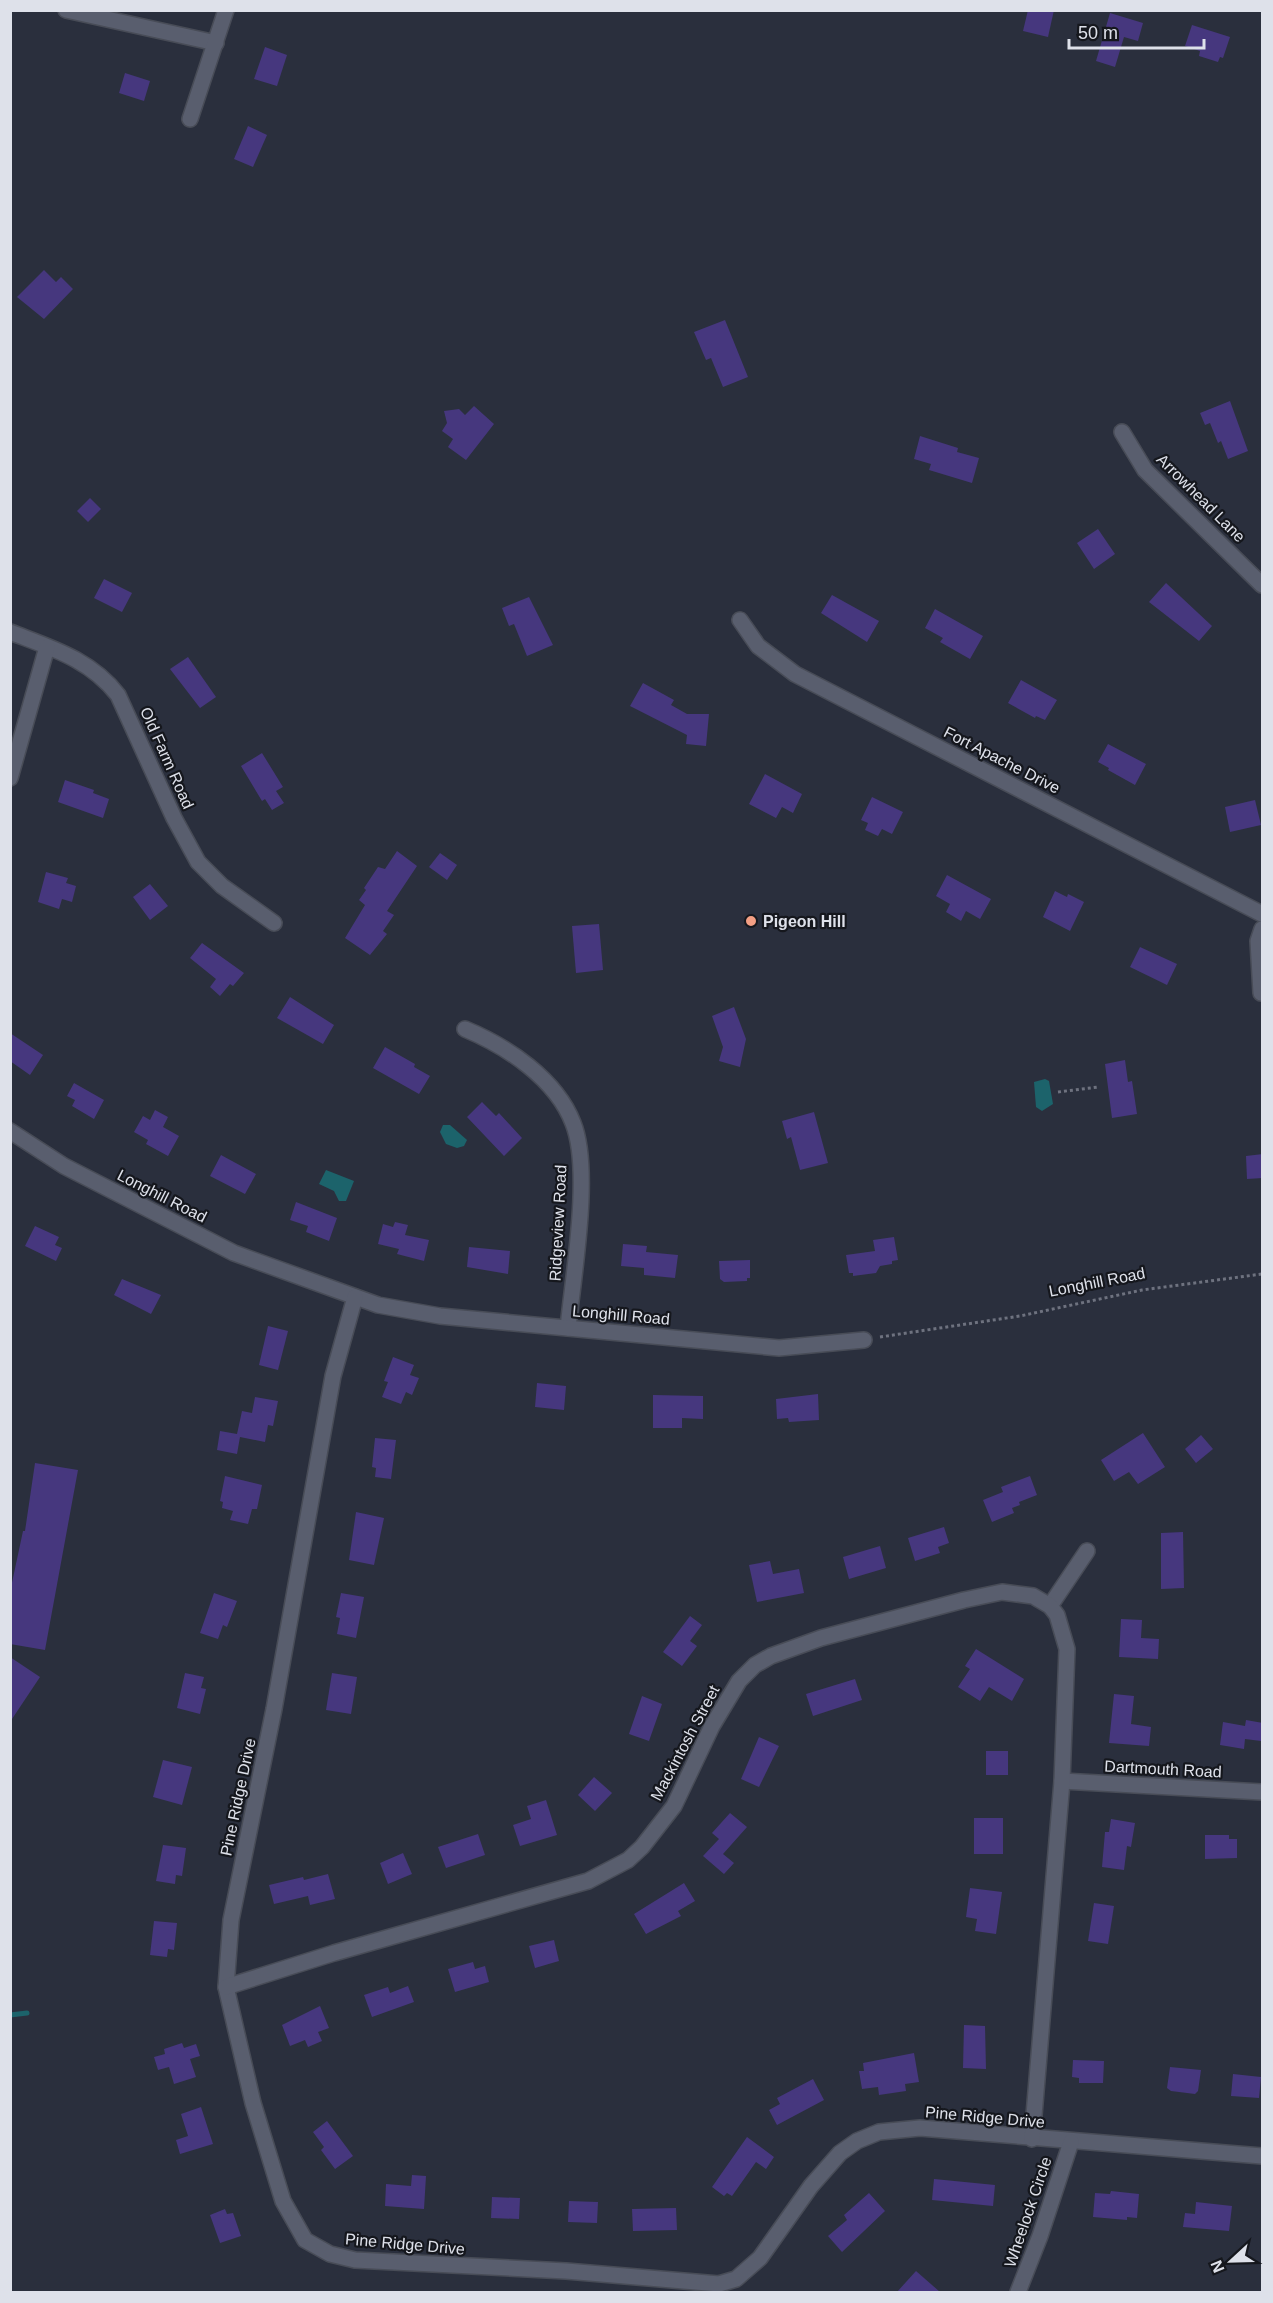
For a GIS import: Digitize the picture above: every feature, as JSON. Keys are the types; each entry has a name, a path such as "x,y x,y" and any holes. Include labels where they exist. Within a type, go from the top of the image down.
{"street":[{"path":"66,10 216,43"},
{"path":"189,119 226,10"},
{"name":"Arrowhead Lane","path":"1122,432 1145,470 1263,585"},
{"name":"Fort Apache Drive","path":"740,620 758,646 795,674 1263,914"},
{"name":"Old Farm Road","path":"10,632 97,671 108,683 118,695 174,818 194,855 222,886 274,923"},
{"path":"10,777 47,647"},
{"path":"1261,993 1258,941 1263,929"},
{"name":"Ridgeview Road","path":"465,1029 500,1047 541,1077 561,1099 574,1124 578,1138 581,1192 568,1328"},
{"name":"Longhill Road","path":"10,1131 64,1166 234,1253 378,1305 440,1316 779,1348 864,1340"},
{"name":"Pine Ridge Drive","path":"356,1297 333,1376 274,1709 231,1920 226,1987 253,2103 283,2201 305,2240 330,2254 355,2260 566,2271 719,2284 736,2279 759,2258 818,2178 840,2153 857,2141 879,2132 920,2128 1032,2139 1263,2156"},
{"path":"1032,2139 1062,1781 1067,1649 1060,1623 1050,1606 1087,1551"},
{"name":"Mackintosh Street","path":"226,1987 334,1953 588,1881 628,1860 642,1847 674,1806 712,1726 739,1681 755,1665 771,1656 821,1638 1002,1592 1033,1596 1050,1606"},
{"name":"Dartmouth Road","path":"1062,1781 1263,1792"},
{"name":"Wheelock Circle","path":"1018,2292 1040,2236 1071,2142"}],"path":[{"path":"1058,1092 1098,1087"},
{"name":"Longhill Road","path":"864,1340 1020,1316 1142,1290 1263,1274"}],"shaded area":[{"path":"1045,1079 1049,1081 1053,1104 1042,1111 1036,1107 1034,1082"},
{"path":"443,1125 450,1125 467,1140 464,1146 457,1148 446,1144 440,1132"},
{"path":"326,1170 354,1181 346,1201 339,1201 334,1191 319,1184"}],"building":[{"path":"1028,10 1054,10 1048,37 1023,31"},
{"path":"1110,13 1143,23 1138,41 1124,37 1115,67 1096,61"},
{"path":"1192,25 1230,37 1223,58 1220,57 1218,62 1199,56 1200,51 1185,46"},
{"path":"265,47 287,55 277,86 254,79"},
{"path":"125,73 150,81 144,101 119,93"},
{"path":"248,126 267,135 253,167 234,159"},
{"path":"44,270 56,282 61,277 73,289 44,319 17,297"},
{"path":"725,320 748,377 723,387 711,358 706,360 694,332"},
{"path":"1230,401 1248,451 1228,459 1221,441 1218,443 1210,423 1205,425 1200,413"},
{"path":"474,406 494,424 466,460 448,447 453,439 442,431 447,423 444,411 459,409 465,415"},
{"path":"920,436 958,448 957,452 979,458 972,483 929,470 931,464 914,459"},
{"path":"90,498 101,509 88,522 77,511"},
{"path":"1098,529 1115,554 1094,569 1077,543"},
{"path":"104,579 132,593 122,612 94,598"},
{"path":"1166,583 1212,626 1199,641 1149,602"},
{"path":"832,595 879,621 867,642 821,613"},
{"path":"529,597 553,645 527,656 514,624 509,626 502,608"},
{"path":"935,609 983,636 970,659 940,642 943,638 925,628"},
{"path":"188,657 216,697 200,708 170,669"},
{"path":"1021,680 1057,700 1045,720 1036,716 1035,718 1008,703"},
{"path":"643,683 674,700 671,705 687,714 709,714 706,746 686,744 687,735 630,706"},
{"path":"1108,744 1146,764 1135,785 1098,762"},
{"path":"262,753 283,787 276,791 284,803 272,810 265,799 262,801 241,766"},
{"path":"765,774 802,794 793,813 782,807 776,818 749,804"},
{"path":"65,780 94,790 93,793 109,799 103,818 58,802"},
{"path":"872,797 903,812 892,834 882,829 878,836 865,830 868,823 861,820"},
{"path":"1255,800 1261,825 1230,832 1225,807"},
{"path":"397,851 417,866 387,911 394,915 383,931 387,934 370,955 345,938 365,905 359,900 366,890 364,888 378,867 385,869"},
{"path":"440,853 457,865 447,880 429,867"},
{"path":"46,872 68,878 66,883 76,886 72,902 62,899 59,909 38,902"},
{"path":"947,875 991,899 980,919 966,911 961,921 946,912 950,904 936,896"},
{"path":"150,884 168,906 150,920 133,897"},
{"path":"1055,891 1067,897 1068,894 1084,902 1070,931 1043,917"},
{"path":"599,924 603,970 576,973 572,926"},
{"path":"202,943 244,973 220,996 210,987 216,979 190,958"},
{"path":"1140,947 1177,964 1167,985 1130,967"},
{"path":"290,997 334,1025 323,1044 277,1018"},
{"path":"734,1007 746,1039 740,1067 719,1061 723,1047 712,1016"},
{"path":"10,1033 43,1055 30,1075 10,1061"},
{"path":"385,1047 415,1064 414,1067 430,1076 419,1094 373,1068"},
{"path":"1125,1060 1128,1082 1132,1081 1137,1114 1112,1118 1105,1064"},
{"path":"74,1083 104,1100 94,1119 72,1106 75,1100 67,1096"},
{"path":"482,1102 496,1116 499,1113 522,1138 504,1156 467,1117"},
{"path":"155,1110 168,1117 163,1127 179,1136 168,1156 146,1144 148,1140 134,1132 143,1116 150,1120"},
{"path":"814,1112 828,1163 800,1170 791,1137 787,1139 782,1121"},
{"path":"1263,1154 1263,1178 1247,1179 1246,1156"},
{"path":"221,1155 256,1174 245,1194 210,1176"},
{"path":"296,1202 337,1218 329,1241 306,1232 308,1226 290,1220"},
{"path":"395,1222 408,1225 405,1235 429,1240 424,1261 397,1254 399,1249 378,1244 383,1224 393,1227"},
{"path":"35,1226 59,1237 55,1245 62,1248 56,1261 25,1246"},
{"path":"894,1237 898,1260 892,1261 892,1264 880,1266 876,1273 853,1276 853,1273 849,1273 846,1255 875,1251 873,1240"},
{"path":"623,1244 647,1246 646,1252 678,1255 675,1278 644,1275 644,1268 621,1266"},
{"path":"469,1247 510,1251 508,1274 467,1267"},
{"path":"750,1260 750,1278 747,1278 747,1281 724,1282 720,1279 719,1261"},
{"path":"122,1279 161,1295 151,1314 114,1295"},
{"path":"268,1326 288,1331 278,1370 259,1365"},
{"path":"393,1357 414,1365 410,1375 419,1378 412,1395 406,1392 401,1404 382,1397 388,1382 384,1381"},
{"path":"537,1383 566,1386 564,1410 535,1407"},
{"path":"818,1394 819,1420 789,1422 788,1418 777,1419 776,1399"},
{"path":"653,1395 703,1396 703,1419 682,1418 682,1428 653,1428"},
{"path":"255,1397 278,1401 273,1426 268,1425 265,1442 240,1437 237,1454 217,1450 220,1431 237,1434 242,1411 252,1413"},
{"path":"1143,1433 1165,1467 1138,1484 1129,1472 1114,1481 1101,1460"},
{"path":"1201,1435 1213,1449 1196,1463 1185,1449"},
{"path":"375,1438 396,1440 391,1479 375,1477 376,1468 372,1467"},
{"path":"35,1463 78,1470 45,1650 10,1644 10,1592 23,1531 25,1531"},
{"path":"225,1476 262,1485 257,1509 252,1509 248,1524 230,1520 233,1511 222,1508 223,1502 220,1501"},
{"path":"1030,1476 1037,1495 1019,1502 1020,1505 1012,1508 1014,1513 992,1522 983,1500 1003,1492 1001,1487"},
{"path":"356,1512 384,1518 374,1565 349,1560"},
{"path":"944,1527 949,1543 938,1547 940,1553 915,1561 908,1538"},
{"path":"1183,1532 1184,1588 1161,1589 1161,1533"},
{"path":"880,1546 886,1568 849,1579 843,1557"},
{"path":"770,1561 773,1574 799,1569 804,1593 757,1602 749,1565"},
{"path":"214,1593 237,1601 227,1627 223,1625 218,1639 200,1633"},
{"path":"341,1593 364,1597 356,1638 337,1634 340,1618 336,1617"},
{"path":"690,1616 702,1625 690,1641 697,1646 682,1666 663,1652"},
{"path":"1121,1619 1142,1620 1141,1638 1159,1639 1158,1659 1119,1657"},
{"path":"976,1649 1024,1679 1012,1701 989,1687 980,1701 958,1687 970,1669 965,1666"},
{"path":"10,1657 40,1677 10,1722"},
{"path":"185,1673 204,1677 201,1688 206,1689 200,1714 177,1708"},
{"path":"332,1673 357,1677 351,1714 326,1710"},
{"path":"855,1679 862,1700 813,1716 806,1694"},
{"path":"1114,1694 1134,1696 1131,1724 1151,1727 1149,1746 1109,1743"},
{"path":"642,1696 662,1704 649,1741 629,1734"},
{"path":"1246,1720 1263,1723 1261,1741 1245,1739 1244,1749 1220,1745 1223,1722 1245,1726"},
{"path":"759,1737 779,1746 759,1787 741,1779"},
{"path":"986,1751 1008,1751 1008,1775 986,1775"},
{"path":"163,1760 192,1767 182,1805 153,1797"},
{"path":"594,1777 612,1793 595,1811 578,1795"},
{"path":"546,1800 557,1835 520,1846 513,1825 531,1819 527,1806"},
{"path":"730,1813 747,1827 723,1854 734,1863 724,1874 703,1856 719,1839 712,1833"},
{"path":"974,1818 1003,1818 1003,1854 974,1854"},
{"path":"1111,1819 1135,1823 1131,1847 1127,1846 1124,1870 1102,1867 1105,1832 1109,1832"},
{"path":"478,1834 485,1855 446,1868 438,1847"},
{"path":"1205,1835 1229,1835 1229,1839 1237,1839 1237,1858 1205,1859"},
{"path":"163,1845 186,1848 182,1876 176,1875 175,1884 156,1881"},
{"path":"403,1853 412,1874 388,1884 380,1863"},
{"path":"328,1874 335,1899 310,1905 308,1896 274,1904 269,1885"},
{"path":"684,1883 695,1901 678,1911 681,1916 646,1934 634,1914"},
{"path":"970,1888 1002,1892 996,1934 975,1931 977,1919 966,1917"},
{"path":"1094,1903 1114,1906 1108,1944 1088,1941"},
{"path":"154,1921 177,1923 174,1950 168,1949 167,1957 150,1955"},
{"path":"554,1940 559,1961 535,1968 529,1946"},
{"path":"473,1962 475,1969 485,1966 489,1982 455,1992 448,1969"},
{"path":"408,1986 414,2002 372,2017 364,1995 388,1987 390,1993"},
{"path":"320,2006 329,2028 318,2032 322,2041 308,2047 305,2040 290,2046 282,2025"},
{"path":"964,2025 985,2026 986,2069 963,2068"},
{"path":"182,2043 184,2048 196,2044 200,2056 190,2059 196,2077 174,2084 169,2067 158,2070 154,2057 165,2054 164,2049"},
{"path":"914,2053 919,2082 905,2084 906,2091 879,2095 878,2087 862,2089 859,2071 864,2071 863,2063"},
{"path":"1073,2060 1104,2061 1103,2083 1079,2083 1079,2078 1072,2077"},
{"path":"1170,2067 1201,2070 1198,2091 1195,2094 1171,2091 1167,2088"},
{"path":"1233,2074 1261,2077 1259,2098 1231,2096"},
{"path":"813,2079 824,2100 777,2125 769,2110 780,2104 777,2098"},
{"path":"201,2107 213,2144 180,2154 176,2140 188,2136 181,2114"},
{"path":"327,2121 353,2156 335,2169 321,2150 324,2147 313,2132"},
{"path":"747,2137 774,2157 766,2169 756,2162 732,2196 727,2193 724,2196 712,2187"},
{"path":"412,2175 426,2176 424,2209 385,2206 386,2184 411,2186"},
{"path":"934,2179 995,2185 993,2206 932,2200"},
{"path":"1111,2191 1139,2194 1137,2218 1127,2217 1127,2220 1093,2217 1095,2193 1110,2194"},
{"path":"869,2193 885,2211 842,2252 828,2236 847,2220 844,2215"},
{"path":"492,2197 520,2198 519,2219 491,2218"},
{"path":"569,2201 598,2202 597,2223 568,2222"},
{"path":"1196,2202 1232,2206 1229,2231 1183,2227 1185,2213 1195,2214"},
{"path":"676,2208 677,2230 633,2231 632,2209"},
{"path":"225,2209 227,2214 233,2213 241,2236 220,2243 210,2215"},
{"path":"916,2271 940,2292 897,2292"}],"waterway":[{"path":"10,2015 27,2013"}],"place":[{"name":"Pigeon Hill","path":"751,921"}]}
